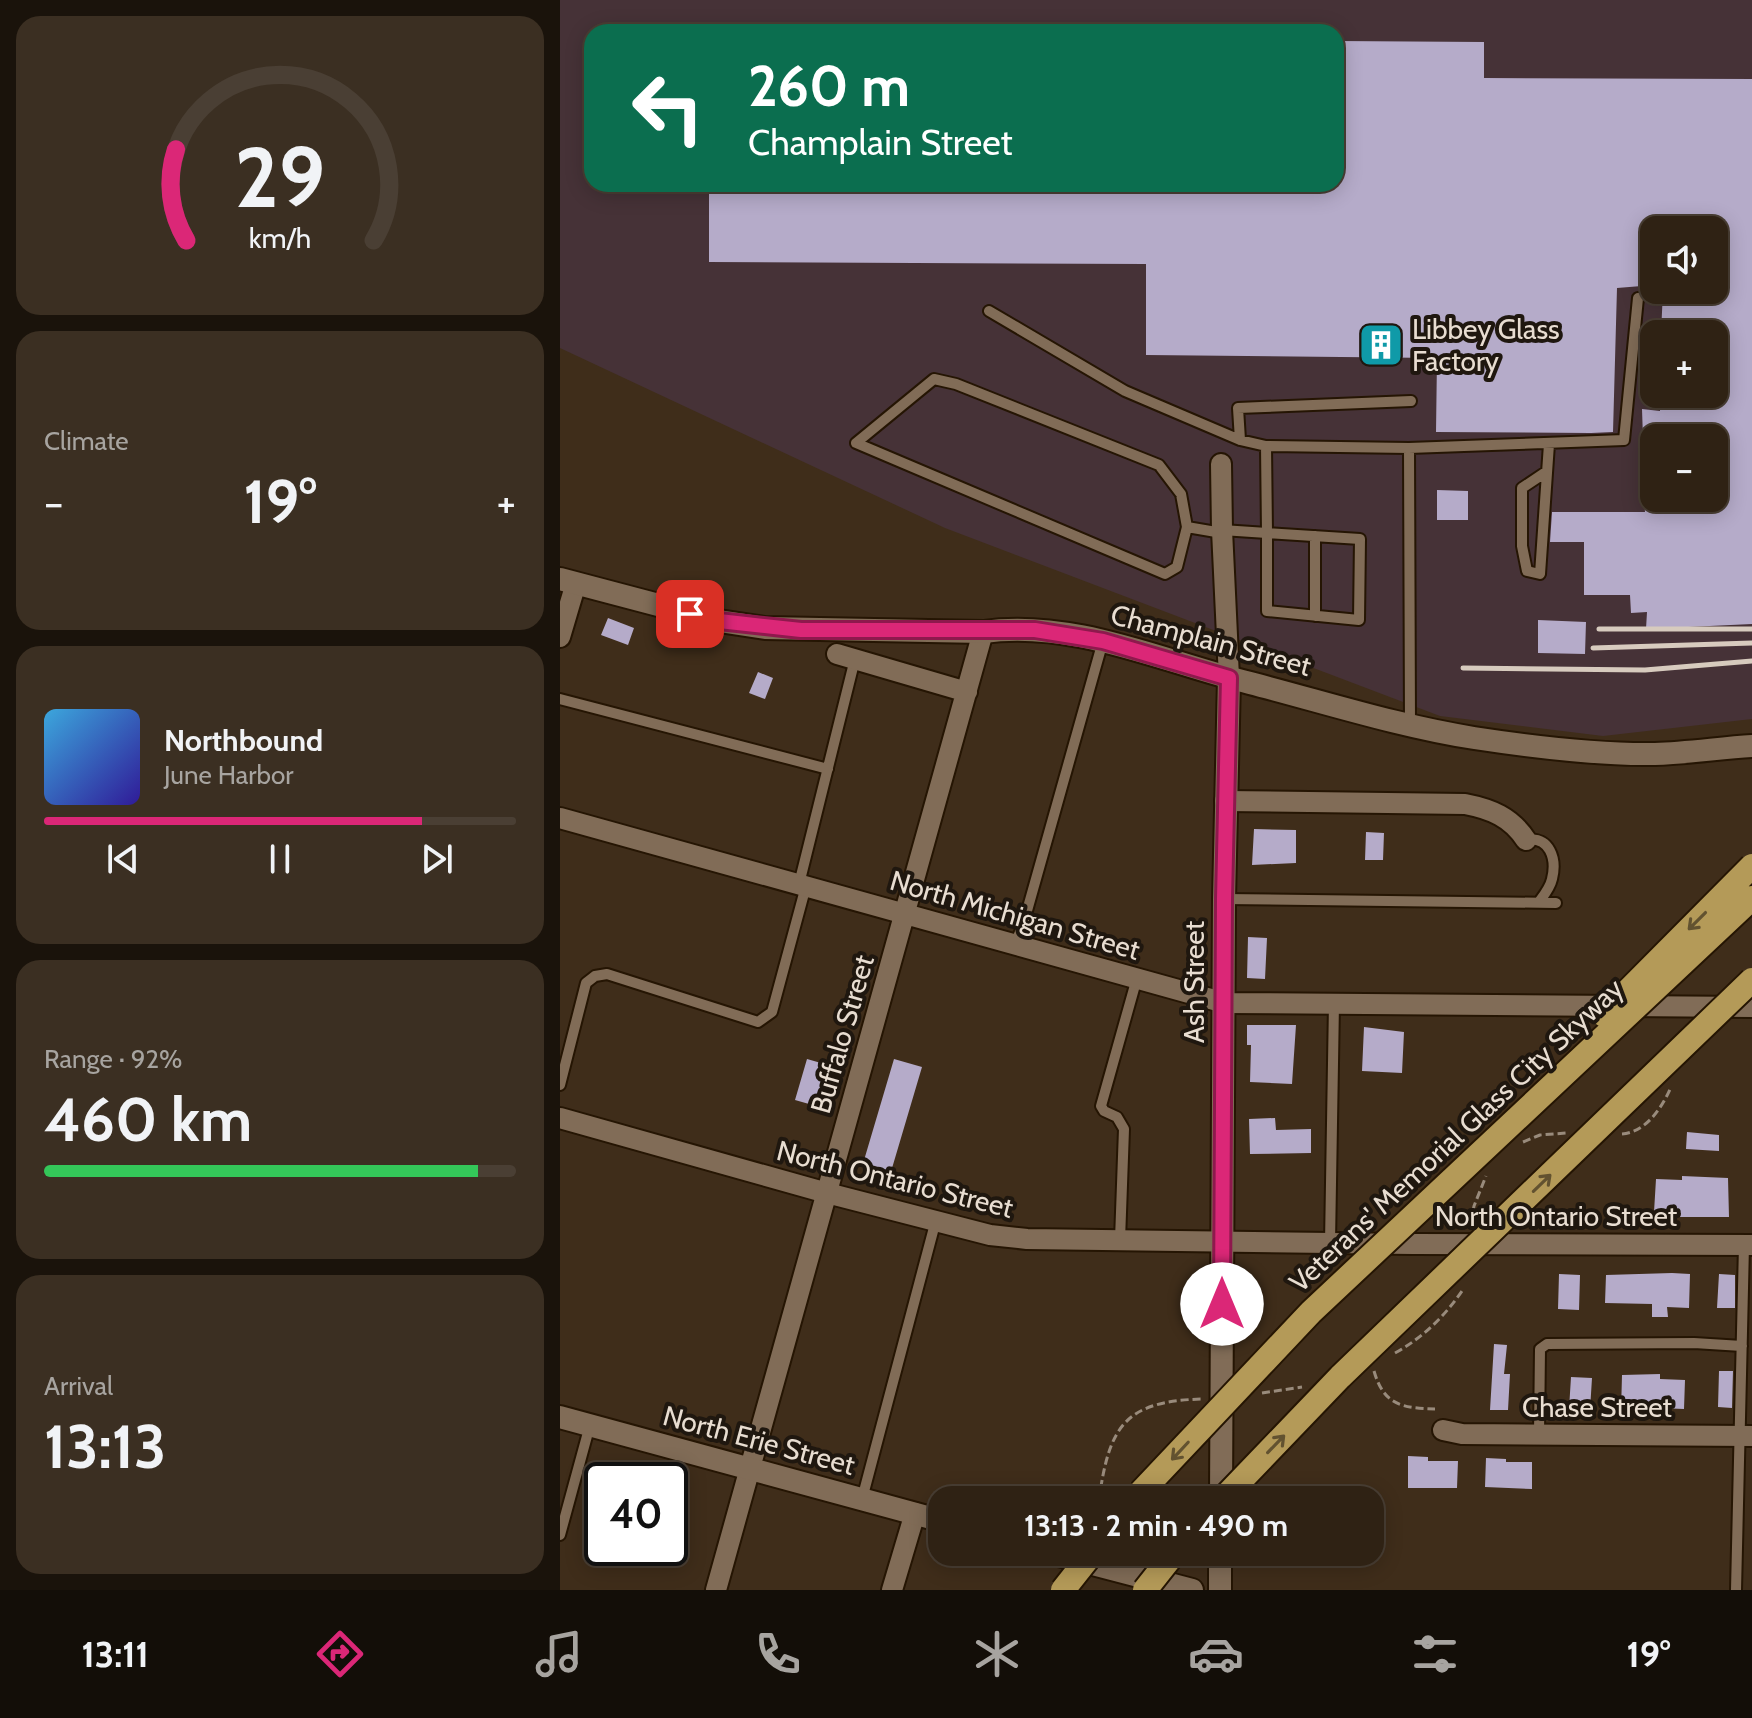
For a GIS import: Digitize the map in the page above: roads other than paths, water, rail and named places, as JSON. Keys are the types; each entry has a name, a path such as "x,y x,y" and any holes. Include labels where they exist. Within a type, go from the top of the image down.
{"highway":[{"path":"1311,1312 1752,866"},
{"name":"Veterans' Memorial Glass City Skyway","path":"1147,1486 1311,1312 1752,898"},
{"path":"1235,1486 1340,1377 1752,980"},
{"path":"1708,1023 1752,1004"},
{"path":"1063,1590 1082,1566"},
{"path":"1145,1590 1164,1566"}],"street":[{"name":"Ash Street","path":"1221,464 1229,678 1224,899 1222,1486"},
{"name":"Champlain Street","path":"568,581 719,621 765,628 1035,630 1103,641 1229,678 1471,738 1564,749 1654,754 1752,746"},
{"path":"560,637 568,581"},
{"name":"Buffalo Street","path":"716,1590 983,632"},
{"path":"846,657 967,692"},
{"path":"1225,801 1465,804 1490,809 1505,817 1526,840"},
{"name":"North Michigan Street","path":"560,818 1225,1003 1752,1004"},
{"name":"North Ontario Street","path":"560,1118 827,1193 990,1235 1027,1239 1748,1245"},
{"name":"North Erie Street","path":"560,1417 928,1517"},
{"name":"Chase Street","path":"1443,1430 1462,1434 1746,1436"},
{"path":"892,1590 915,1513"},
{"path":"1100,1566 1192,1590"},
{"path":"1220,1566 1220,1590"}],"lane":[{"path":"989,311 1125,391 1240,440 1266,446 1409,448 1624,440 1638,298"},
{"path":"934,379 956,384 1159,465 1181,494 1187,527 1177,567 1165,574 856,443 934,379"},
{"path":"1240,440 1238,408 1411,401"},
{"path":"1546,472 1522,488 1522,546 1527,571 1540,574 1549,444"},
{"path":"1187,527 1222,531 1267,533 1360,539 1359,620 1267,611 1267,533 1266,446"},
{"path":"1409,448 1410,724"},
{"path":"1315,536 1315,616"},
{"path":"1015,944 1103,641"},
{"path":"560,1085 586,983 595,976 607,974 758,1022 772,1012 828,769 846,657"},
{"path":"560,699 828,769"},
{"path":"1526,840 1537,838 1552,851 1552,880 1539,902"},
{"path":"1224,899 1556,903"},
{"path":"1120,1240 1124,1129 1117,1117 1104,1111 1101,1106 1137,978"},
{"path":"1330,1243 1334,1003"},
{"path":"862,1499 936,1220"},
{"path":"1736,1590 1746,1436 1742,1346 1748,1245"},
{"path":"1539,1434 1540,1349 1547,1344 1694,1343 1742,1346"},
{"path":"560,1535 590,1425"}],"railway":[{"path":"1599,629 1752,629"},
{"path":"1593,648 1752,643"},
{"path":"1463,668 1645,670 1752,661"}],"place":[{"name":"Libbey Glass Factory","path":"1381,345"}]}
